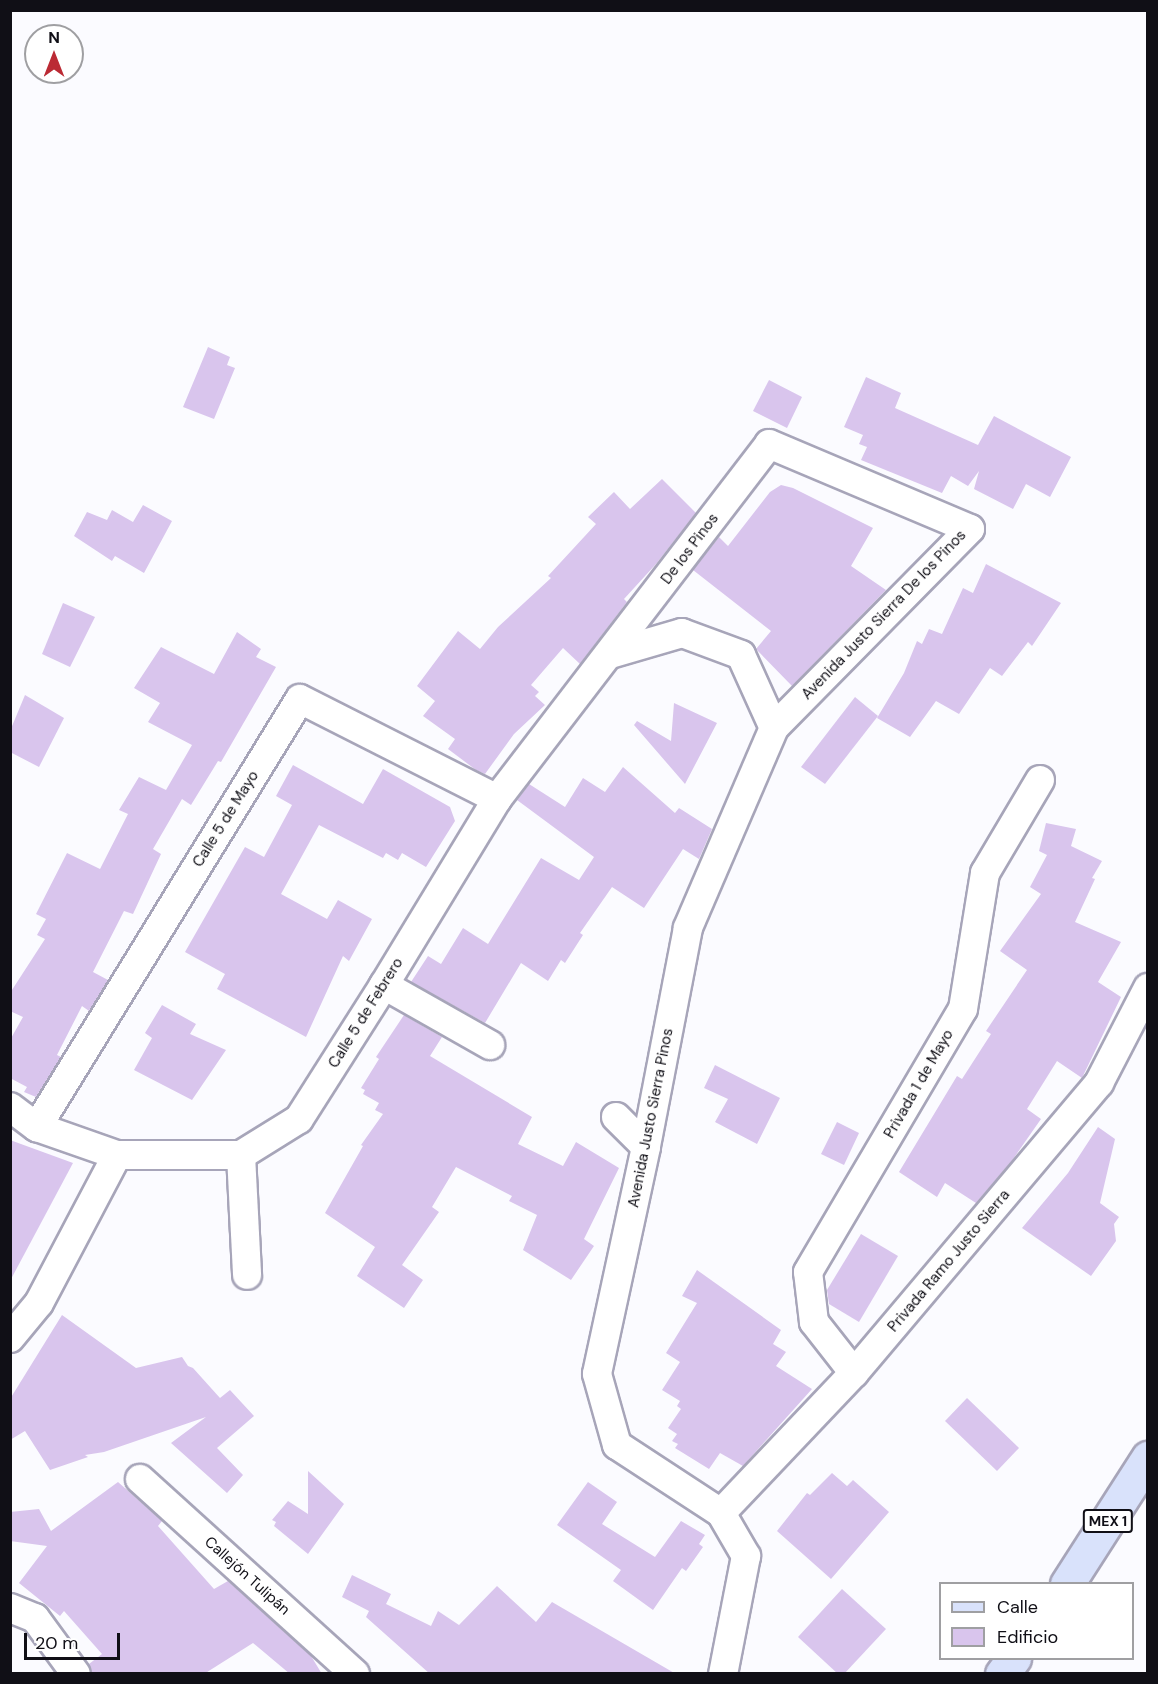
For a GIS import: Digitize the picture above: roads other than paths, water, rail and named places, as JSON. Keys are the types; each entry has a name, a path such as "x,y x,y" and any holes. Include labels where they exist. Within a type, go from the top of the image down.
{"main road":[{"name":"MEX 1","path":"1069,1582 1148,1458"},
{"path":"1002,1674 1013,1660"}],"street":[{"name":"De los Pinos","path":"610,654 769,444"},
{"name":"Avenida Justo Sierra De los Pinos","path":"769,444 970,529 774,728"},
{"path":"610,654 682,633 741,655 774,728"},
{"name":"Calle 5 de Febrero","path":"242,1155 299,1119 497,799 610,654"},
{"name":"Calle 5 de Mayo","path":"37,1127 300,699 497,799"},
{"name":"Avenida Justo Sierra Pinos","path":"723,1674 746,1556 722,1513 617,1445 597,1374 646,1147 688,928 774,728"},
{"name":"Privada 1 de Mayo","path":"854,1373 814,1322 808,1272 963,1009 985,873 1040,780"},
{"path":"384,985 490,1046"},
{"name":"Privada Ramo Justo Sierra","path":"722,1513 854,1373 1100,1083 1148,988"},
{"path":"10,1107 37,1127 117,1155 242,1155 247,1275"},
{"path":"616,1116 646,1147"},
{"path":"10,1338 39,1303 117,1155"},
{"name":"Callejón Tulipán","path":"140,1479 355,1674"},
{"path":"10,1608 35,1618 76,1674"}]}
